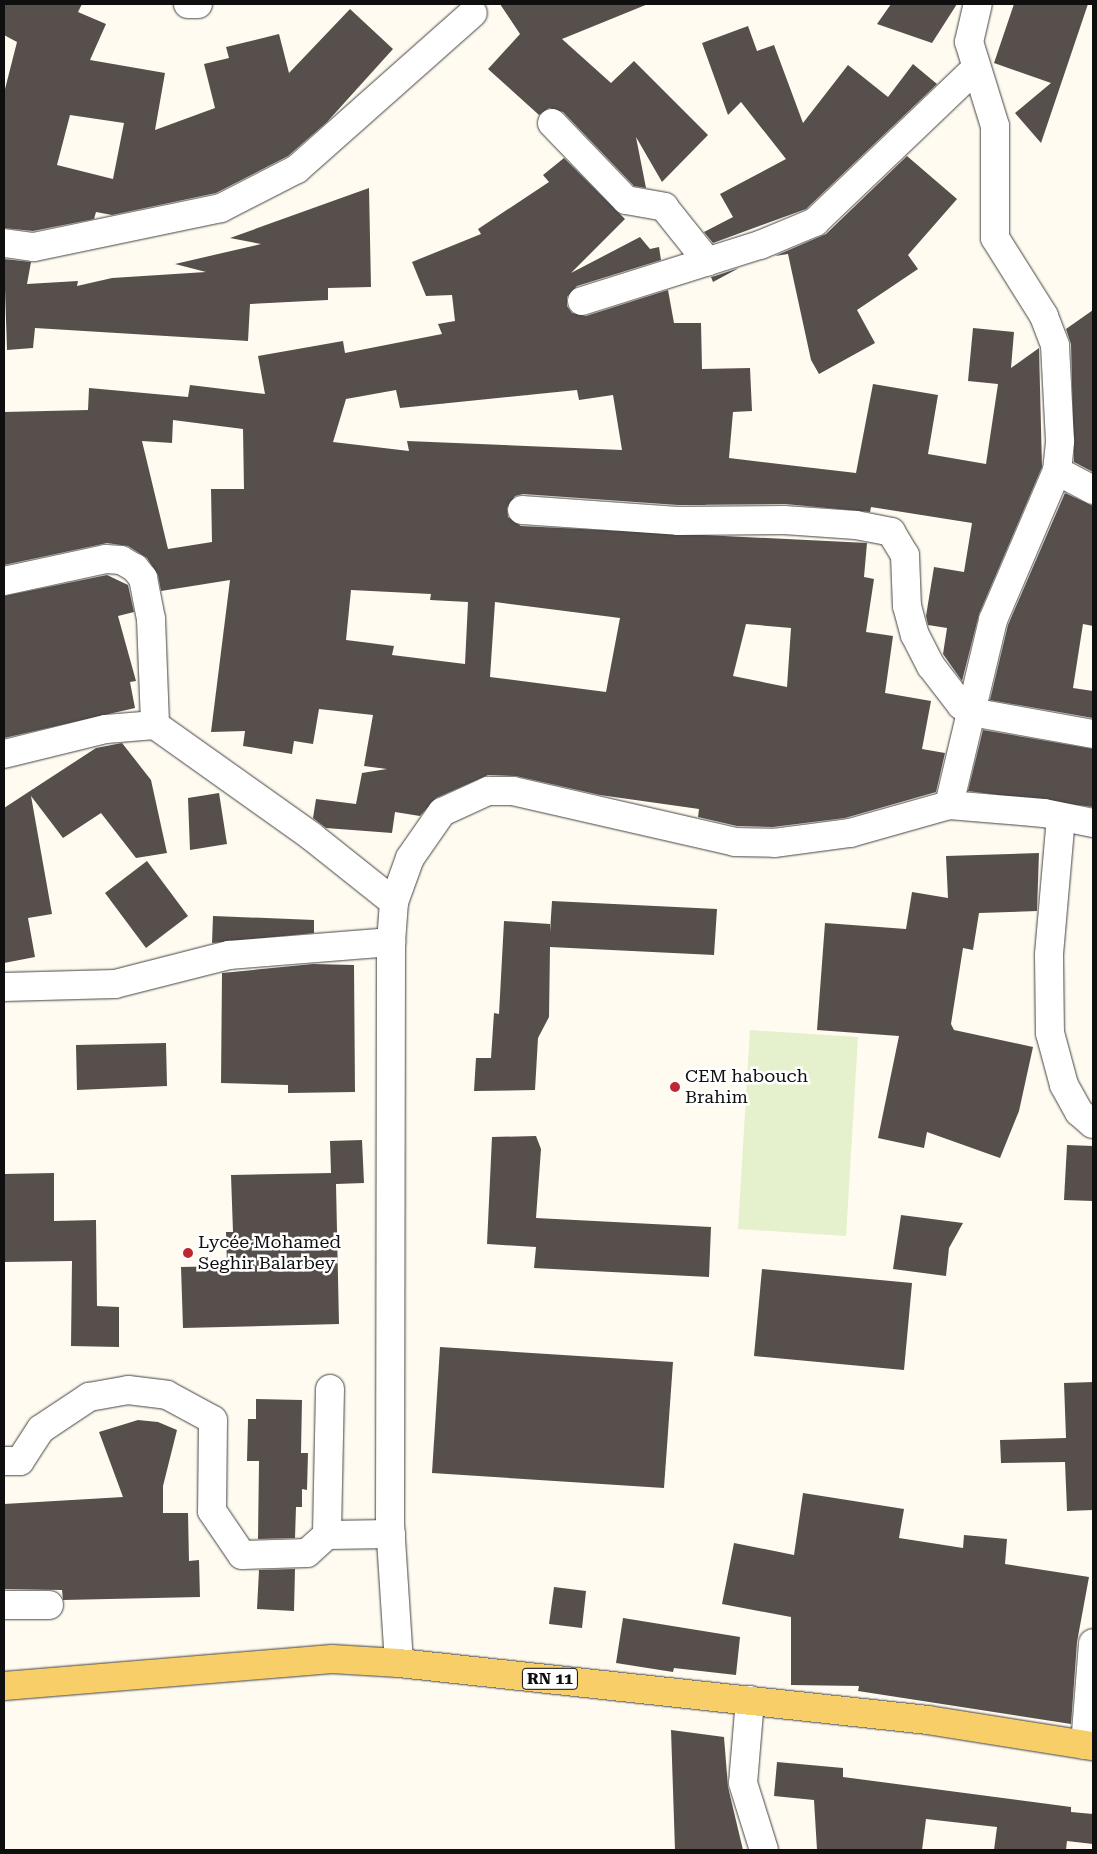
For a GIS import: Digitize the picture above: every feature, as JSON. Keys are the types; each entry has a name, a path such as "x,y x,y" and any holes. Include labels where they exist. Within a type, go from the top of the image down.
{"main road":[{"name":"RN 11","path":"4,1686 332,1659 399,1663 928,1720 1089,1746"}],"street":[{"path":"188,4 198,4"},
{"path":"949,805 993,620 1057,471 1060,389 1055,345 1044,316 994,238 994,126 968,42 978,4"},
{"path":"4,243 34,246 220,208 297,169 473,13"},
{"path":"582,301 708,262 815,222 975,69"},
{"path":"552,123 626,200 664,207 708,262"},
{"path":"1057,471 1093,490"},
{"path":"522,510 678,521 784,520 890,532 905,555 909,620 922,652 971,712 1093,734"},
{"path":"4,581 106,559 121,560 135,568 143,578 151,619 155,725"},
{"path":"4,754 106,729 155,725 311,836 394,902"},
{"path":"399,1663 391,1534 391,942 394,902 410,858 442,812 488,791 547,796 735,842 774,843 850,833 949,805 1061,817 1093,823"},
{"path":"1061,817 1049,955 1050,1033 1064,1085 1079,1112 1093,1124"},
{"path":"4,987 115,984 229,955 391,942"},
{"path":"327,1535 330,1389"},
{"path":"4,1462 20,1461 41,1429 90,1397 128,1390 167,1395 213,1420 212,1511 242,1555 307,1553 327,1535 391,1534"},
{"path":"4,1606 49,1605"},
{"path":"1089,1746 1093,1643"},
{"path":"750,1700 743,1783 764,1850"}],"green space":[{"path":"750,1030 858,1037 846,1236 738,1229"}],"building":[{"path":"4,4 82,4 78,12 106,24 90,60 165,73 155,130 215,108 204,64 229,58 226,47 279,34 289,73 350,9 393,49 327,122 288,156 216,193 112,215 96,212 94,219 33,231 4,228 4,93 17,42 4,35","holes":["70,115 124,123 113,179 57,165"]},
{"path":"500,4 648,4 562,39 611,83 634,61 708,135 662,182 636,137 646,188 634,186 563,112 549,108 539,115 488,69 520,34"},
{"path":"891,4 957,4 932,43 877,24"},
{"path":"1014,4 1088,4 1041,143 1015,113 1051,83 994,63"},
{"path":"748,26 757,51 774,45 803,123 848,65 888,97 913,64 937,84 806,209 713,243 704,232 733,217 720,194 786,159 741,102 728,115 702,43"},
{"path":"907,156 957,199 908,255 918,269 857,310 875,343 819,374 811,360 788,254 775,256 826,234"},
{"path":"564,158 625,219 571,273 640,237 650,249 659,247 661,260 577,286 567,297 567,306 572,313 586,316 668,290 674,323 701,323 702,369 750,368 752,411 733,412 729,458 856,473 873,384 938,395 928,454 986,464 998,384 968,381 973,328 1014,332 1011,368 1039,348 1042,467 979,614 962,681 943,654 947,628 928,625 926,616 934,567 964,572 972,523 871,507 870,512 785,504 678,505 523,494 515,496 507,508 508,517 521,526 867,543 864,577 874,579 866,632 893,636 885,693 931,701 922,749 945,753 936,792 845,818 773,827 737,826 698,817 699,809 600,795 516,776 488,775 436,798 420,816 395,812 392,833 326,828 313,818 316,799 356,804 362,773 387,769 364,766 373,715 319,709 313,744 294,741 292,754 243,746 245,731 211,732 230,580 161,591 158,575 147,558 128,546 107,543 4,565 4,412 88,410 89,388 188,397 190,385 265,394 258,356 343,341 345,353 442,334 438,324 455,321 452,295 426,296 412,262 481,234 478,229 549,182 543,175","holes":["396,390 400,408 577,390 579,400 613,395 622,450 407,441 409,451 333,442 346,399","173,420 243,429 244,489 211,489 212,542 168,549 142,441 172,443","351,590 431,594 430,600 468,602 465,664 392,655 394,646 346,640","495,602 620,618 606,692 490,677","746,624 791,628 787,687 733,676"]},
{"path":"369,188 371,287 328,288 328,300 250,304 248,341 35,328 33,348 7,350 4,259 31,262 27,284 78,281 77,286 112,278 206,272 175,264 261,244 230,238"},
{"path":"739,268 713,282 711,277"},
{"path":"1093,310 1093,472 1074,462 1071,344 1066,329"},
{"path":"1065,493 1093,506 1093,626 1083,624 1073,688 1093,691 1093,718 990,700 1008,625"},
{"path":"107,575 128,585 134,612 118,616 136,681 130,682 135,708 4,738 4,596"},
{"path":"983,730 1093,749 1093,807 968,791"},
{"path":"122,743 151,780 167,853 136,858 101,813 63,838 31,796 52,914 28,918 35,957 4,963 4,808 96,748"},
{"path":"219,793 227,844 190,850 188,798"},
{"path":"1039,853 1037,911 979,913 973,950 963,948 951,1024 954,1030 1033,1047 1019,1111 1000,1158 927,1132 924,1148 878,1138 899,1036 817,1030 825,923 906,929 912,892 948,898 946,856"},
{"path":"147,861 188,916 146,948 105,893"},
{"path":"552,901 717,909 714,955 550,947 549,1017 538,1038 535,1090 474,1091 476,1058 491,1058 494,1013 499,1014 504,921 550,924 550,932"},
{"path":"213,916 314,920 314,933 212,943"},
{"path":"313,964 354,965 355,1092 288,1093 288,1085 221,1083 222,973"},
{"path":"166,1043 167,1086 77,1090 76,1045"},
{"path":"536,1136 541,1149 536,1218 711,1227 709,1277 534,1268 536,1247 487,1244 492,1137"},
{"path":"362,1140 364,1183 336,1184 339,1324 183,1328 181,1267 227,1266 226,1232 233,1232 231,1175 331,1173 330,1141"},
{"path":"1067,1145 1093,1146 1093,1201 1064,1200"},
{"path":"54,1173 54,1221 96,1220 97,1306 119,1307 119,1347 71,1346 72,1261 4,1262 4,1174"},
{"path":"901,1215 963,1223 949,1248 946,1276 893,1269"},
{"path":"762,1269 912,1283 904,1370 754,1356"},
{"path":"440,1347 673,1362 664,1488 432,1473"},
{"path":"1093,1382 1093,1510 1067,1511 1065,1462 1001,1463 1000,1440 1066,1438 1064,1383"},
{"path":"256,1399 302,1400 301,1453 308,1453 307,1490 302,1489 302,1507 296,1507 295,1538 258,1539 259,1461 247,1461 248,1419 256,1419"},
{"path":"138,1420 158,1422 177,1430 163,1486 163,1513 188,1513 189,1561 199,1560 200,1597 63,1600 62,1590 4,1589 4,1504 123,1497 99,1432"},
{"path":"803,1493 904,1509 899,1538 963,1548 964,1535 1007,1539 1005,1564 1089,1577 1077,1642 1071,1724 858,1691 859,1686 791,1685 791,1617 722,1604 734,1543 794,1555"},
{"path":"295,1569 294,1611 257,1609 259,1570"},
{"path":"554,1587 586,1591 582,1628 549,1624"},
{"path":"623,1618 740,1637 736,1675 674,1668 673,1672 616,1663"},
{"path":"671,1730 724,1737 728,1787 743,1850 675,1850"},
{"path":"777,1762 843,1768 843,1777 1071,1807 1071,1812 1093,1814 1093,1844 1067,1841 1066,1850 994,1850 997,1827 926,1819 922,1850 817,1850 814,1800 774,1796"}],"place":[{"name":"CEM habouch Brahim","path":"675,1087"},
{"name":"Lycée Mohamed Seghir Balarbey","path":"188,1253"}]}
